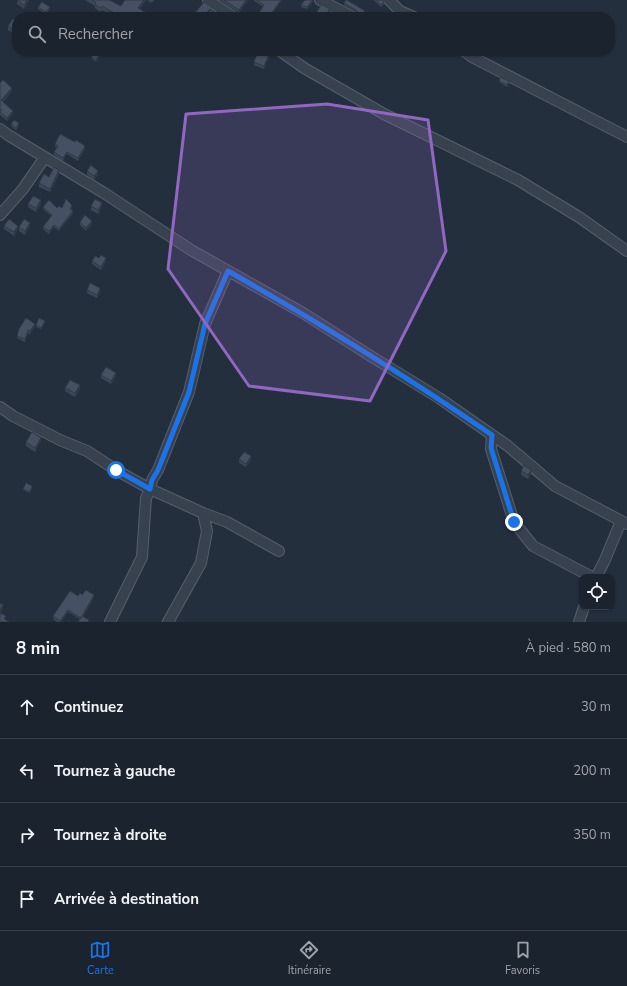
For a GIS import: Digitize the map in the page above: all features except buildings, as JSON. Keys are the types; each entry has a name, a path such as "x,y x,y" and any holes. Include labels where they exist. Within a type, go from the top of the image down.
{"street":[{"path":"208,0 226,12"},
{"path":"320,0 343,12"},
{"path":"389,0 402,12"},
{"path":"287,56 304,68 384,114 518,180 579,217 627,251"},
{"path":"471,56 627,137"},
{"path":"0,129 104,193 190,250 303,313 439,398 508,446 555,486 624,522 598,574"},
{"path":"0,215 23,189 45,157"},
{"path":"110,622 142,557 146,498 152,480 158,470 189,392 205,324 228,271"},
{"path":"0,407 13,416 60,440 87,451 116,470 150,489 203,514 227,522 278,551"},
{"path":"492,435 491,448 514,522 533,546 586,574"},
{"path":"168,622 200,563 207,531 203,514"},
{"path":"579,622 583,610"}],"highlighted area":[{"path":"327,104 428,120 446,251 370,401 249,386 168,269 186,114"}],"route":[{"path":"116,470 150,489 152,480 158,470 189,392 205,324 228,271 303,313 439,398 492,435 491,448 514,522"}]}
